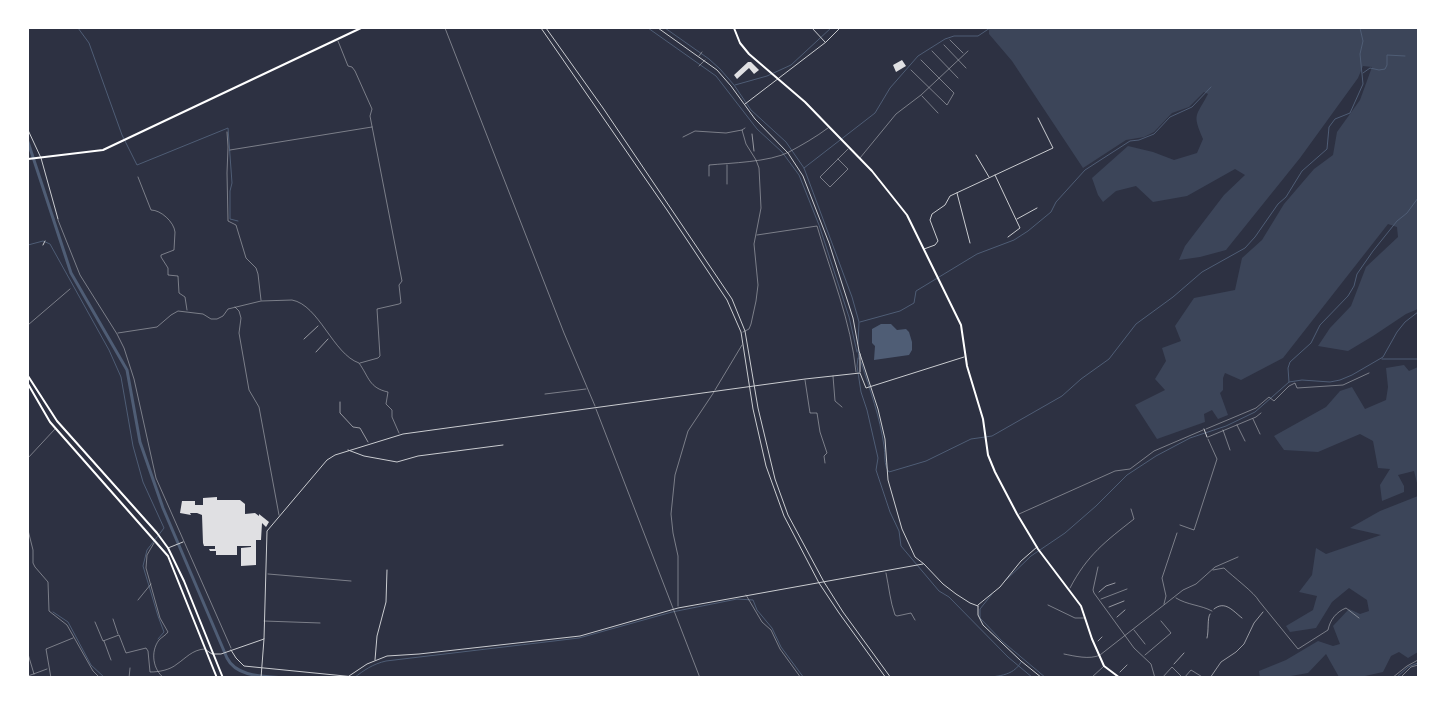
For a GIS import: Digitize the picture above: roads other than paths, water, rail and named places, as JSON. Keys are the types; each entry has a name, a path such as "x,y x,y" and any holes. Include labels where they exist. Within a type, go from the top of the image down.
{"main road":[{"path":"28,160 103,150 360,28"},
{"path":"734,28 740,43 749,54 805,102 828,128 872,171 906,215 961,325 964,356 983,419 984,438 992,464 1017,514 1037,548 1081,606 1104,666 1119,677"},
{"path":"28,376 57,421 157,533 168,548 223,678"},
{"path":"28,384 50,422 168,556 217,678"}],"street":[{"path":"541,28 667,210 733,311 741,332 749,386 766,466 775,491 796,540 819,583 886,678"},
{"path":"546,28 671,207 732,299 745,331 758,408 778,486 800,539 843,612 891,678"},
{"path":"658,28 717,70 755,120 788,152 806,184 829,243 853,318 859,351 878,409 885,439 888,480 902,529 915,557 949,589 978,606"},
{"path":"812,28 826,42"},
{"path":"744,105 826,42 840,28"},
{"path":"924,249 935,245 938,241 931,223 932,214 945,205 950,196 1053,148 1038,118"},
{"path":"28,130 41,158 58,219"},
{"path":"976,155 989,177"},
{"path":"995,174 1017,219 1020,230 1008,237"},
{"path":"957,192 970,243"},
{"path":"667,210 671,207"},
{"path":"1017,219 1037,208"},
{"path":"43,245 45,240"},
{"path":"859,351 860,374 866,388 964,356"},
{"path":"261,678 264,639 266,531 327,460 335,455 400,435 715,390 860,374"},
{"path":"1204,430 1207,437"},
{"path":"348,450 364,456 397,462 418,456 503,445"},
{"path":"168,548 183,542"},
{"path":"1037,548 1021,561 1000,587 978,606 978,615 983,625 1042,678"},
{"path":"349,676 367,664 387,656 580,636 673,609 924,564"},
{"path":"375,661 377,636 386,602 387,570"},
{"path":"206,649 212,654 223,654 264,639"},
{"path":"230,650 244,666 365,678"}],"lane":[{"path":"445,28 587,389 596,407 700,678"},
{"path":"337,39 348,66 352,67 355,71 372,109 370,116 402,281 400,285 400,303 376,309 380,356 359,363"},
{"path":"950,40 964,54"},
{"path":"944,45 966,68"},
{"path":"932,51 958,78"},
{"path":"859,159 896,114 921,95 968,51"},
{"path":"699,56 702,52"},
{"path":"699,66 704,60"},
{"path":"911,70 947,105 952,100 954,93 921,60"},
{"path":"921,95 938,113"},
{"path":"228,150 372,127"},
{"path":"683,137 695,131 726,133 745,128"},
{"path":"709,176 709,164 727,164 756,160 788,152 828,128"},
{"path":"741,332 749,329 758,285 754,244 760,208 759,168 746,144 742,130"},
{"path":"227,132 228,221 236,225 246,258 256,268 261,301"},
{"path":"838,159 848,169 830,187 820,176 849,148"},
{"path":"727,164 727,184"},
{"path":"138,177 152,210 157,210 165,217 172,224 175,232 173,239 174,250 161,255 161,257 168,268 168,275 178,276 179,293 185,297 187,312"},
{"path":"58,219 80,275 124,348 134,379 156,478 230,650"},
{"path":"755,235 817,226 843,307 851,338 856,373"},
{"path":"28,325 70,289"},
{"path":"116,334 157,328 178,311 203,314 211,319 217,319 223,316 228,309 261,301 299,301 321,323 342,352 359,363 371,384 377,390 388,392 386,404 392,410 392,417 400,435"},
{"path":"235,307 239,311 241,318 240,341 249,390 259,407 279,515"},
{"path":"678,608 678,556 671,514 675,475 688,431 743,343"},
{"path":"1017,514 1115,471 1130,469 1154,451 1256,408 1269,396 1274,401 1289,386 1296,383 1297,388 1335,386 1348,383 1369,373"},
{"path":"833,376 835,401 842,406"},
{"path":"805,379 810,413 817,413 820,432 826,447 825,463"},
{"path":"545,394 587,389"},
{"path":"1180,525 1194,530 1216,458 1207,437 1261,413"},
{"path":"1253,418 1260,434"},
{"path":"1237,424 1245,441"},
{"path":"28,458 56,428"},
{"path":"1223,430 1230,450"},
{"path":"1069,589 1078,572 1100,546 1134,519 1131,509"},
{"path":"28,530 33,550 33,563 48,582 49,611 67,625 93,671 100,678"},
{"path":"1164,605 1166,596 1162,578 1177,533"},
{"path":"155,541 149,550 146,560 160,618 168,632 157,642 154,655 158,672 164,678"},
{"path":"1064,654 1082,657 1096,657 1100,655 1183,590 1196,584 1215,567 1238,557"},
{"path":"28,564 33,563"},
{"path":"1098,567 1093,590 1134,648 1151,664 1155,678"},
{"path":"1212,570 1224,568 1247,589 1256,594 1298,649 1328,630 1330,620 1343,609 1346,608 1359,618"},
{"path":"886,571 890,590 889,596 895,615 911,612 915,620"},
{"path":"265,573 351,581"},
{"path":"138,600 151,583"},
{"path":"1100,600 1127,588"},
{"path":"746,595 762,622 771,630 780,649 801,678"},
{"path":"1175,597 1186,603 1212,611"},
{"path":"1048,605 1075,618 1085,618"},
{"path":"113,619 126,654 146,648 150,672 158,672 177,664 187,655 202,648 206,649"},
{"path":"264,621 320,622"},
{"path":"1144,656 1171,633 1161,621"},
{"path":"95,622 111,660"},
{"path":"1133,629 1145,644"},
{"path":"104,641 119,635"},
{"path":"51,678 46,649 74,638"},
{"path":"28,654 34,674"},
{"path":"1392,678 1418,660"},
{"path":"1400,678 1411,668 1418,665"},
{"path":"1091,678 1104,666"},
{"path":"1162,678 1172,667 1184,678 1192,670 1204,678"},
{"path":"28,676 49,668"},
{"path":"129,678 130,668"}],"waterway":[{"path":"78,28 89,43 122,135 137,165 228,128 232,183 230,191 230,219 238,221"},
{"path":"648,28 716,76 757,129 782,152 799,175 819,225 849,317 857,352"},
{"path":"665,28 720,69 734,85 751,110 786,142 804,168 852,297 859,322 858,344"},
{"path":"735,85 767,76 791,65 831,28"},
{"path":"804,168 875,113 890,88 918,56 945,39 954,36 978,36 990,28"},
{"path":"861,362 877,414 885,449 885,463 889,472 926,461 971,439 992,436 1062,396 1081,379 1109,359 1136,324 1173,297 1202,272 1245,248 1278,204 1286,197 1302,171 1327,149 1329,127 1335,119 1350,113 1363,84 1360,54 1363,41 1360,28"},
{"path":"1363,73 1370,68 1385,69 1387,55 1405,56"},
{"path":"860,322 900,311 914,303 916,291 977,254 1014,240 1028,231 1051,212 1056,202 1085,170 1130,141 1139,140 1154,134 1170,117 1192,107 1211,87"},
{"path":"28,142 71,273 127,370 140,442 163,508 227,658 232,665 245,673 286,678"},
{"path":"1289,382 1288,368 1290,362 1311,343 1320,325 1348,296 1354,286 1357,274 1373,251 1418,198"},
{"path":"28,245 43,241 50,244 109,350 121,377 133,446 143,482 164,528 147,550 143,566 164,632 158,639"},
{"path":"1005,581 1031,556 1065,533 1127,475 1156,456 1190,438 1226,426 1255,412 1289,382 1302,380 1330,382 1352,375 1383,357 1397,332 1405,322 1418,312"},
{"path":"858,350 859,359"},
{"path":"858,358 857,366 861,392 878,458 876,470 890,512 899,531 901,546 939,591 949,597 1008,657 1033,678"},
{"path":"1382,359 1418,359"},
{"path":"992,594 980,609 980,618 1002,641 1046,678"},
{"path":"354,678 369,668 386,661 579,638 672,612 737,599 753,600 757,610 772,628 781,647 804,678"},
{"path":"53,612 68,622 91,665 105,678"},
{"path":"981,678 1009,673 1018,667 1021,662"},
{"path":"1396,678 1408,667 1418,663"}]}
